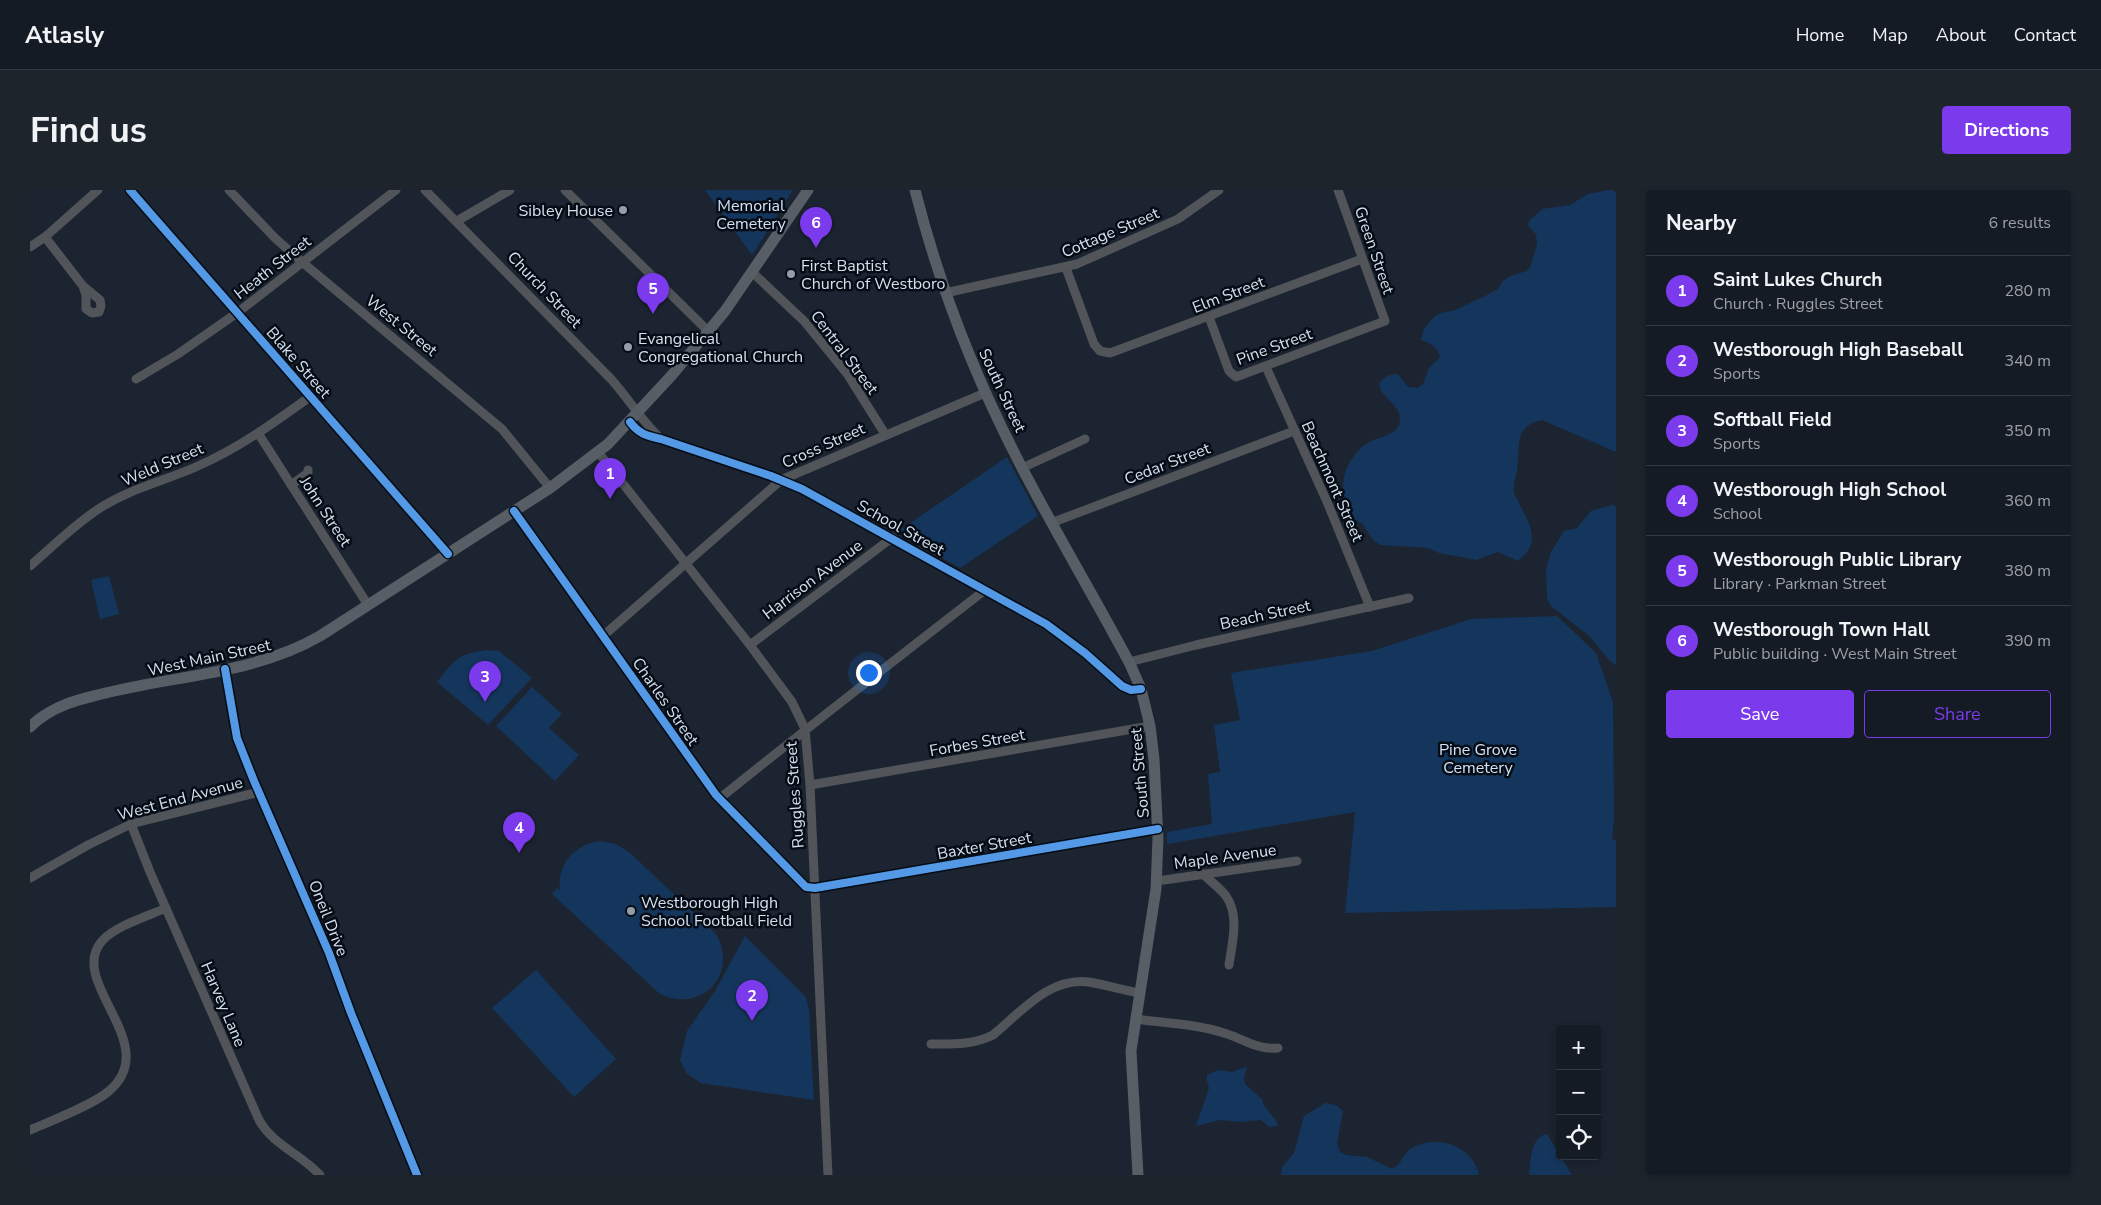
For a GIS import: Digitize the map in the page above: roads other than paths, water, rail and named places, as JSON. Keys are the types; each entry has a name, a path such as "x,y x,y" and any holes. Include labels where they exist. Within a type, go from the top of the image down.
{"main road":[{"name":"West Main Street","path":"30,727 48,712 67,703 152,682 225,670 291,652 320,636 550,488 598,452 630,422 672,375 753,273 808,190"},
{"name":"South Street","path":"915,190 927,238 945,293 985,393 1022,468 1129,662 1141,689 1150,726 1158,829 1157,881 1135,1019 1131,1067 1138,1175"}],"street":[{"path":"30,247 45,237 98,190"},
{"name":"Blake Street","path":"130,190 448,554"},
{"name":"West Street","path":"229,190 275,238 302,262 502,429 550,488"},
{"name":"Heath Street","path":"136,379 178,354 237,313 396,190"},
{"name":"Church Street","path":"425,190 600,367 638,412"},
{"path":"456,221 510,190"},
{"path":"565,190 708,332"},
{"name":"Cottage Street","path":"945,293 1066,268 1178,219 1220,190"},
{"name":"Green Street","path":"1338,190 1384,321"},
{"path":"45,237 83,286"},
{"name":"Elm Street","path":"1066,268 1092,341 1104,353 1117,352 1362,259"},
{"name":"Central Street","path":"753,273 804,321 848,376 885,434"},
{"name":"Pine Street","path":"1209,318 1229,371 1233,376 1239,377 1384,321"},
{"name":"Beachmont Street","path":"1266,367 1332,513 1370,608"},
{"name":"Cross Street","path":"603,636 781,480 885,434 985,393"},
{"name":"Weld Street","path":"30,566 69,531 98,510 150,484 198,466 258,433 311,396"},
{"name":"School Street","path":"638,412 661,439"},
{"name":"School Street","path":"630,422 644,436 661,439 802,489 893,538 1059,633 1122,686 1130,690 1141,689"},
{"name":"Cedar Street","path":"1051,522 1294,431"},
{"name":"John Street","path":"258,433 368,605"},
{"path":"1022,468 1085,439"},
{"name":"Ruggles Street","path":"598,452 750,645 792,702 805,729 810,785 828,1175"},
{"path":"291,485 308,473 308,470"},
{"name":"Charles Street","path":"514,511 719,799 806,888 815,888"},
{"name":"Harrison Avenue","path":"750,645 893,538"},
{"path":"719,799 805,729 865,685 985,590"},
{"name":"Beach Street","path":"1129,662 1196,644 1370,608 1409,598"},
{"name":"Oneil Drive","path":"225,670 234,729 329,954 354,1022 417,1175"},
{"name":"Forbes Street","path":"810,785 1150,726"},
{"name":"West End Avenue","path":"30,878 88,845 131,824 259,792"},
{"name":"Harvey Lane","path":"131,824 246,1092 265,1129 320,1175"},
{"name":"Baxter Street","path":"815,888 1158,829"},
{"name":"Maple Avenue","path":"1157,881 1297,861"},
{"path":"1203,874 1226,895 1232,907 1234,930 1229,964"},
{"path":"30,1130 103,1096 121,1078 126,1065 126,1049 96,976 96,953 102,940 113,931 166,908"},
{"path":"932,1044 969,1043 985,1039 993,1035 1044,993 1062,984 1090,982 1139,993"},
{"path":"1135,1019 1214,1031 1228,1034 1258,1047 1278,1048"}],"place":[{"name":"Sibley House","path":"623,210"},
{"name":"Westborough Town Hall","path":"816,248"},
{"name":"First Baptist Church of Westboro","path":"791,274"},
{"name":"Westborough Public Library","path":"653,314"},
{"name":"Evangelical Congregational Church","path":"628,347"},
{"name":"Saint Lukes Church","path":"610,499"},
{"name":"Softball Field","path":"485,702"},
{"name":"Westborough High School","path":"519,853"},
{"name":"Westborough High School Football Field","path":"631,911"},
{"name":"Westborough High Baseball","path":"752,1021"}],"park label":[{"name":"Memorial Cemetery","path":"751,214"},
{"name":"Pine Grove Cemetery","path":"1478,758"}]}
